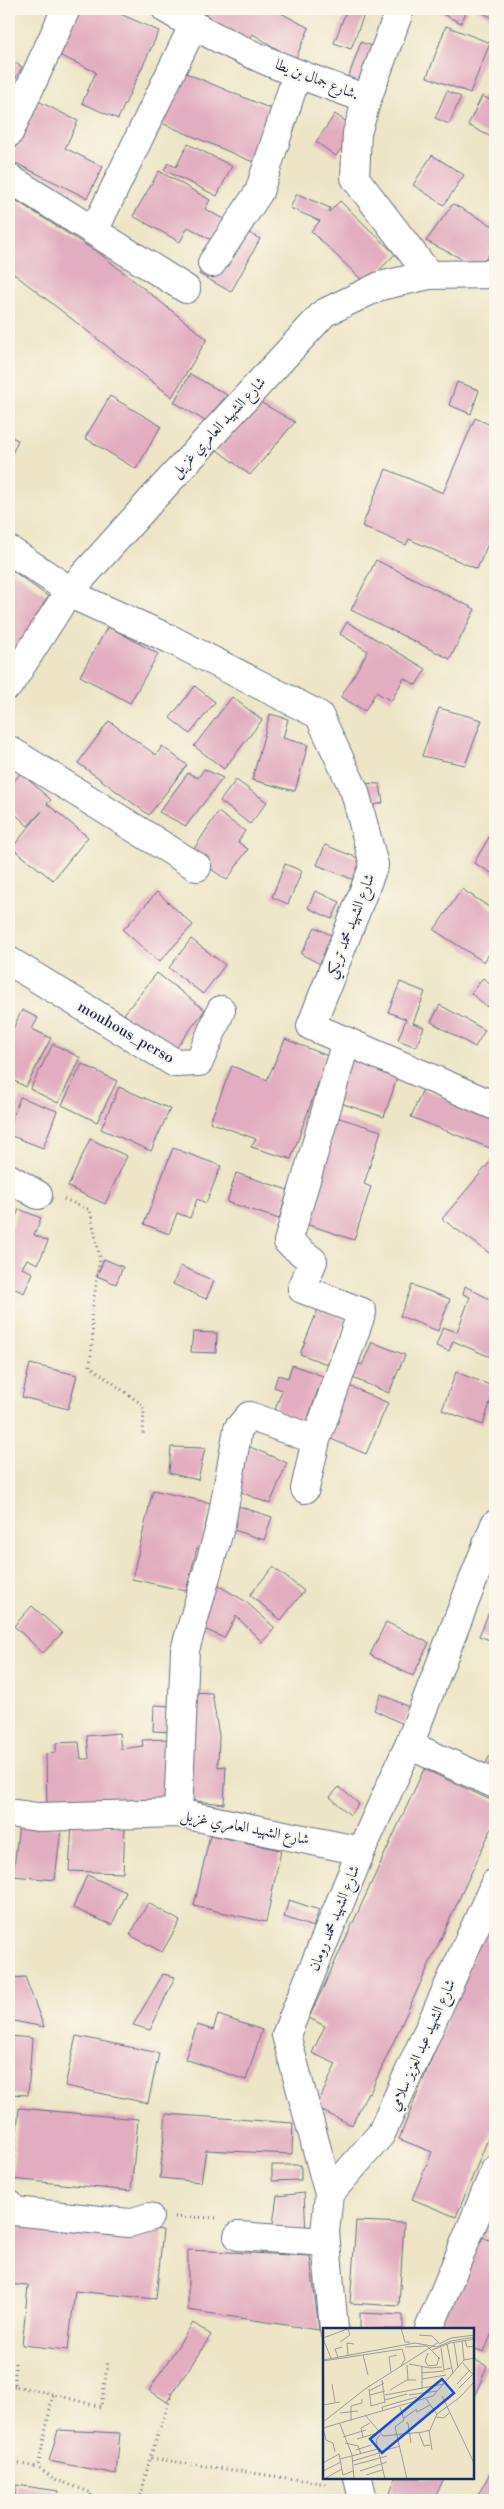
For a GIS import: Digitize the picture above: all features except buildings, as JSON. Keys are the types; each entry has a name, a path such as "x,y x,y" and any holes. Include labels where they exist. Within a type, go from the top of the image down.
{"street":[{"path":"9,133 66,9"},
{"name":"شارع جمال بن يطا.","path":"166,9 193,26 297,74 367,98 357,133 355,178 429,275"},
{"path":"367,98 400,9"},
{"path":"94,231 193,26"},
{"path":"212,263 259,192 297,74"},
{"path":"9,178 186,289"},
{"name":"شارع الشهيد العامري غزيل","path":"9,685 68,593 324,313 380,286 429,275 495,273"},
{"name":"شارع الشهيد محمد تريكي","path":"9,550 57,582 68,593 170,639 319,715 355,792 374,864 311,1026 495,1106"},
{"path":"9,750 197,867"},
{"name":"mouhous_perso","path":"9,961 175,1064 199,1062 221,1010"},
{"path":"305,1488 316,1440 362,1312 302,1289 313,1261 288,1242 346,1041"},
{"path":"9,1178 38,1195"},
{"path":"178,1813 185,1650 222,1524 238,1429 249,1416 316,1440"},
{"name":"شارع الشهيد محمد رومان","path":"334,2328 325,2232 330,2194 286,2035 362,1851 409,1745 495,1524"},
{"path":"409,1745 495,1784"},
{"name":"شارع الشهيد العامري غزيل","path":"9,1813 38,1817 178,1813 362,1851"},
{"name":"شارع الشهيد عبد العزيز سلامي","path":"330,2194 381,2134 495,1883"},
{"path":"429,2328 495,2170"},
{"path":"9,2204 14,2211 72,2219 129,2223 149,2217"},
{"path":"238,2236 326,2242"}],"path":[{"path":"38,1195 56,1196 90,1210 100,1258 91,1318 93,1333 90,1366 144,1406 143,1437"},
{"path":"149,2217 239,2218 238,2236"},
{"path":"9,2385 54,2394 101,2407 108,2360"},
{"path":"15,2363 15,2386"},
{"path":"140,2500 150,2458 172,2393"},
{"path":"38,2467 54,2394"},
{"path":"150,2458 328,2484"},
{"path":"9,2462 38,2467 54,2479 92,2493 90,2500"}]}
